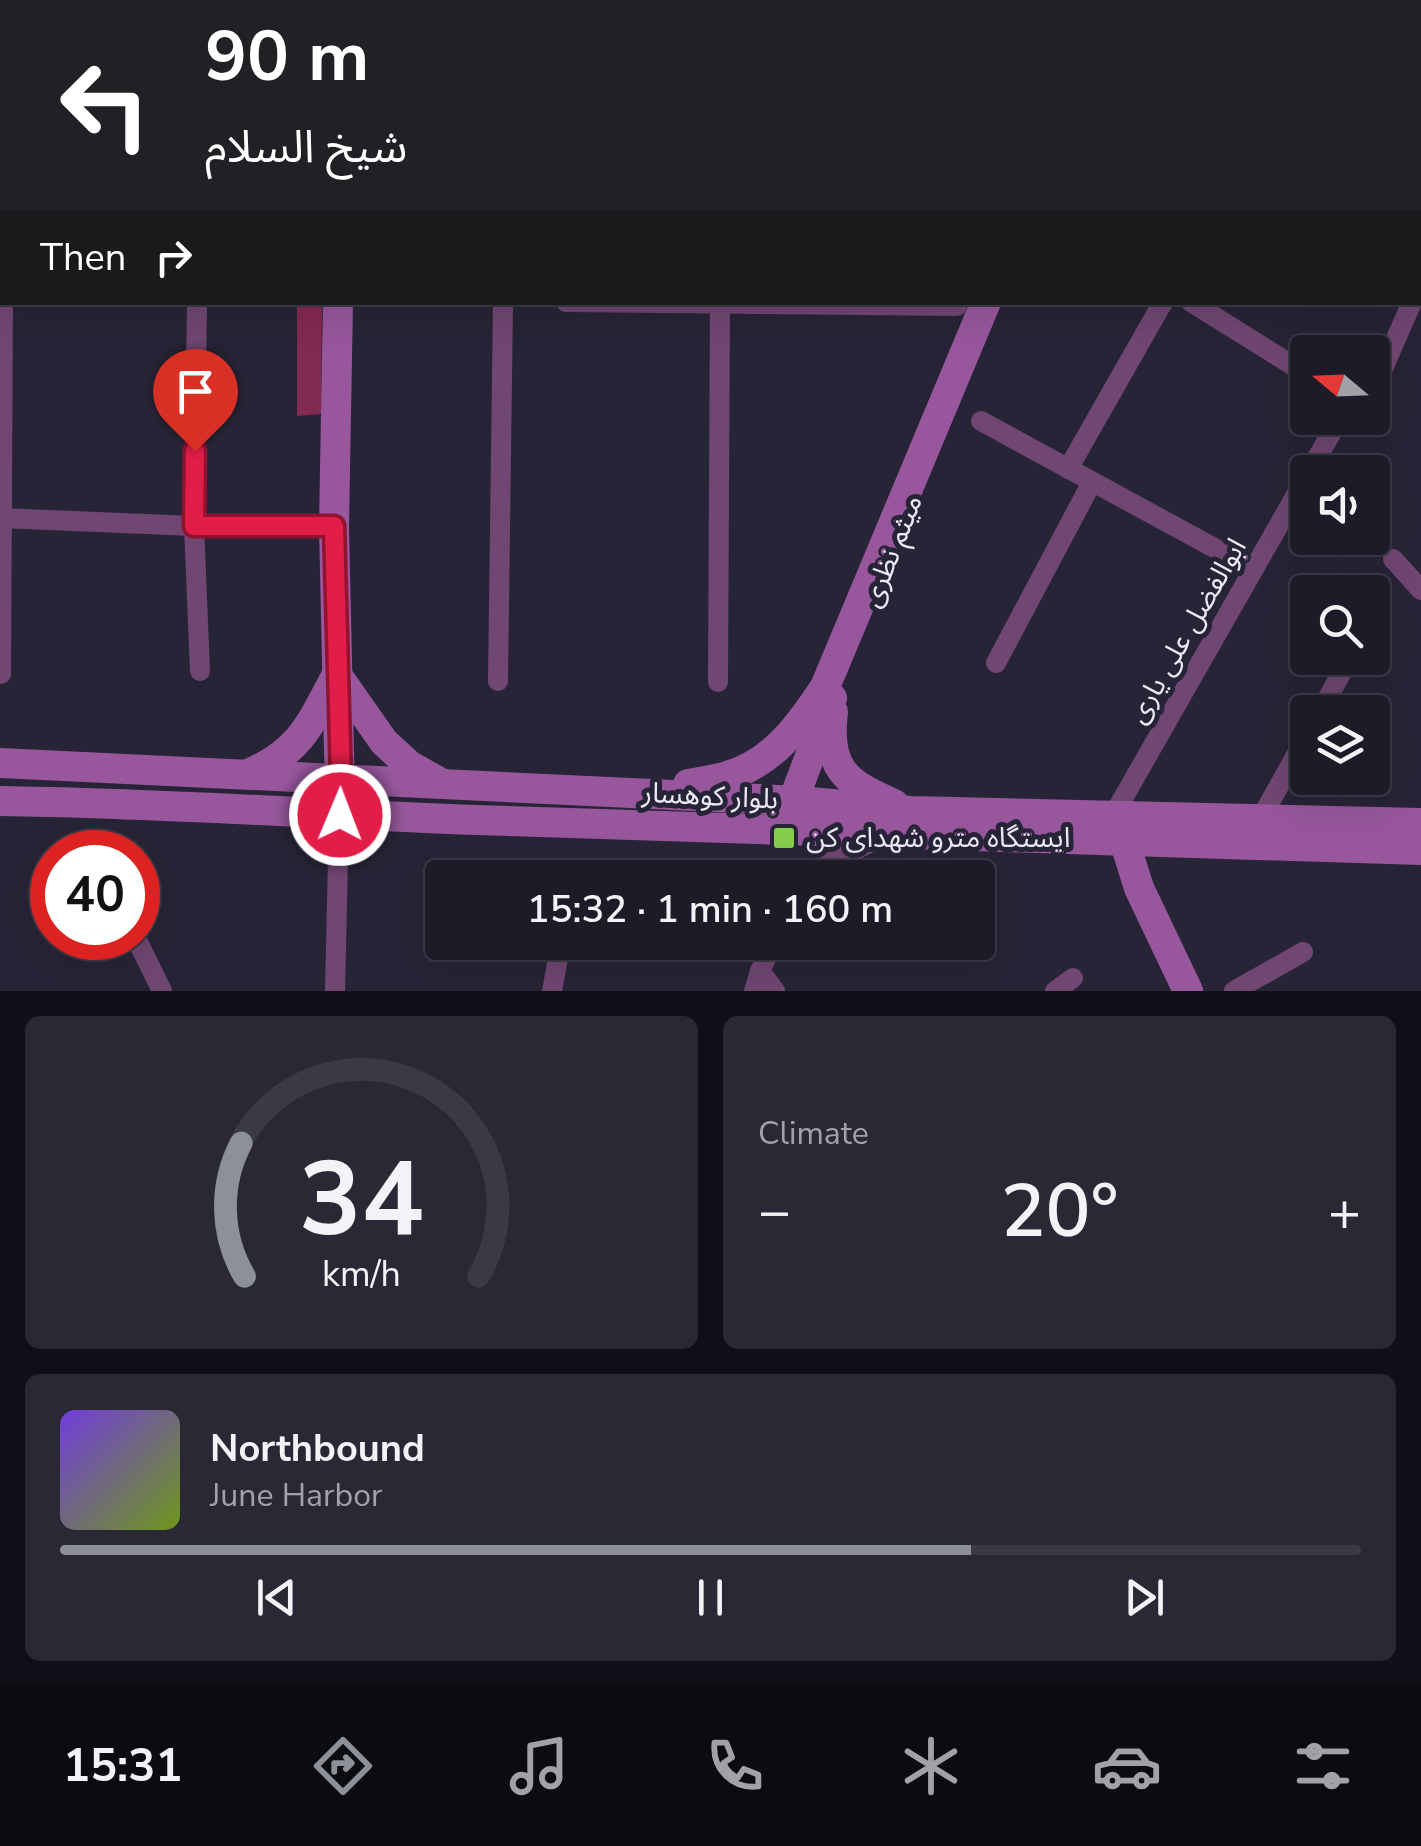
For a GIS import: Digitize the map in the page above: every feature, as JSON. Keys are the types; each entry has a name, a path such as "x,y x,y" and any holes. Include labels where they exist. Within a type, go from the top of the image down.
{"main road":[{"path":"338,305 334,526 340,815"},
{"path":"646,793 729,776 745,769 776,750 803,721 825,687 972,305"},
{"name":"میثم نظری","path":"788,831 793,801 836,687 994,305"},
{"path":"247,774 272,764 296,744 337,675"},
{"path":"337,675 384,742 409,765 442,783"},
{"path":"836,687 832,726 834,754 840,770 900,822"},
{"name":"بلوار کوهسار","path":"0,763 793,801 900,822"},
{"name":"بلوار کوهسار","path":"0,800 788,831 900,822 1119,827 1421,850"},
{"name":"بلوار کوهسار","path":"1119,827 1261,818 1421,823"},
{"path":"1119,827 1138,888 1188,991"}],"street":[{"path":"144,0 202,0"},
{"path":"1,674 3,305"},
{"path":"197,305 194,526 200,671"},
{"path":"498,682 504,305"},
{"path":"718,682 720,305"},
{"path":"1068,469 1162,305"},
{"path":"1195,305 1290,364"},
{"path":"1390,352 1411,305"},
{"path":"981,421 1253,570"},
{"path":"996,662 1092,482"},
{"name":"ابوالفضل علی یاری","path":"1119,827 1290,505"},
{"path":"1,518 194,526 334,526"},
{"path":"1392,559 1421,590"},
{"path":"1261,818 1290,766"},
{"path":"335,991 340,815"},
{"path":"834,860 900,822"},
{"path":"1234,991 1302,952"},
{"path":"147,960 162,991"},
{"path":"552,991 558,960"},
{"path":"1056,991 1073,978"},
{"path":"757,981 775,991"}],"shaded area":[{"path":"297,305 322,305 321,414 297,416"}],"place":[{"name":"ایستگاه مترو شهدای کن","path":"784,838"}],"route":[{"path":"195,451 194,526 334,526 340,815"}]}
